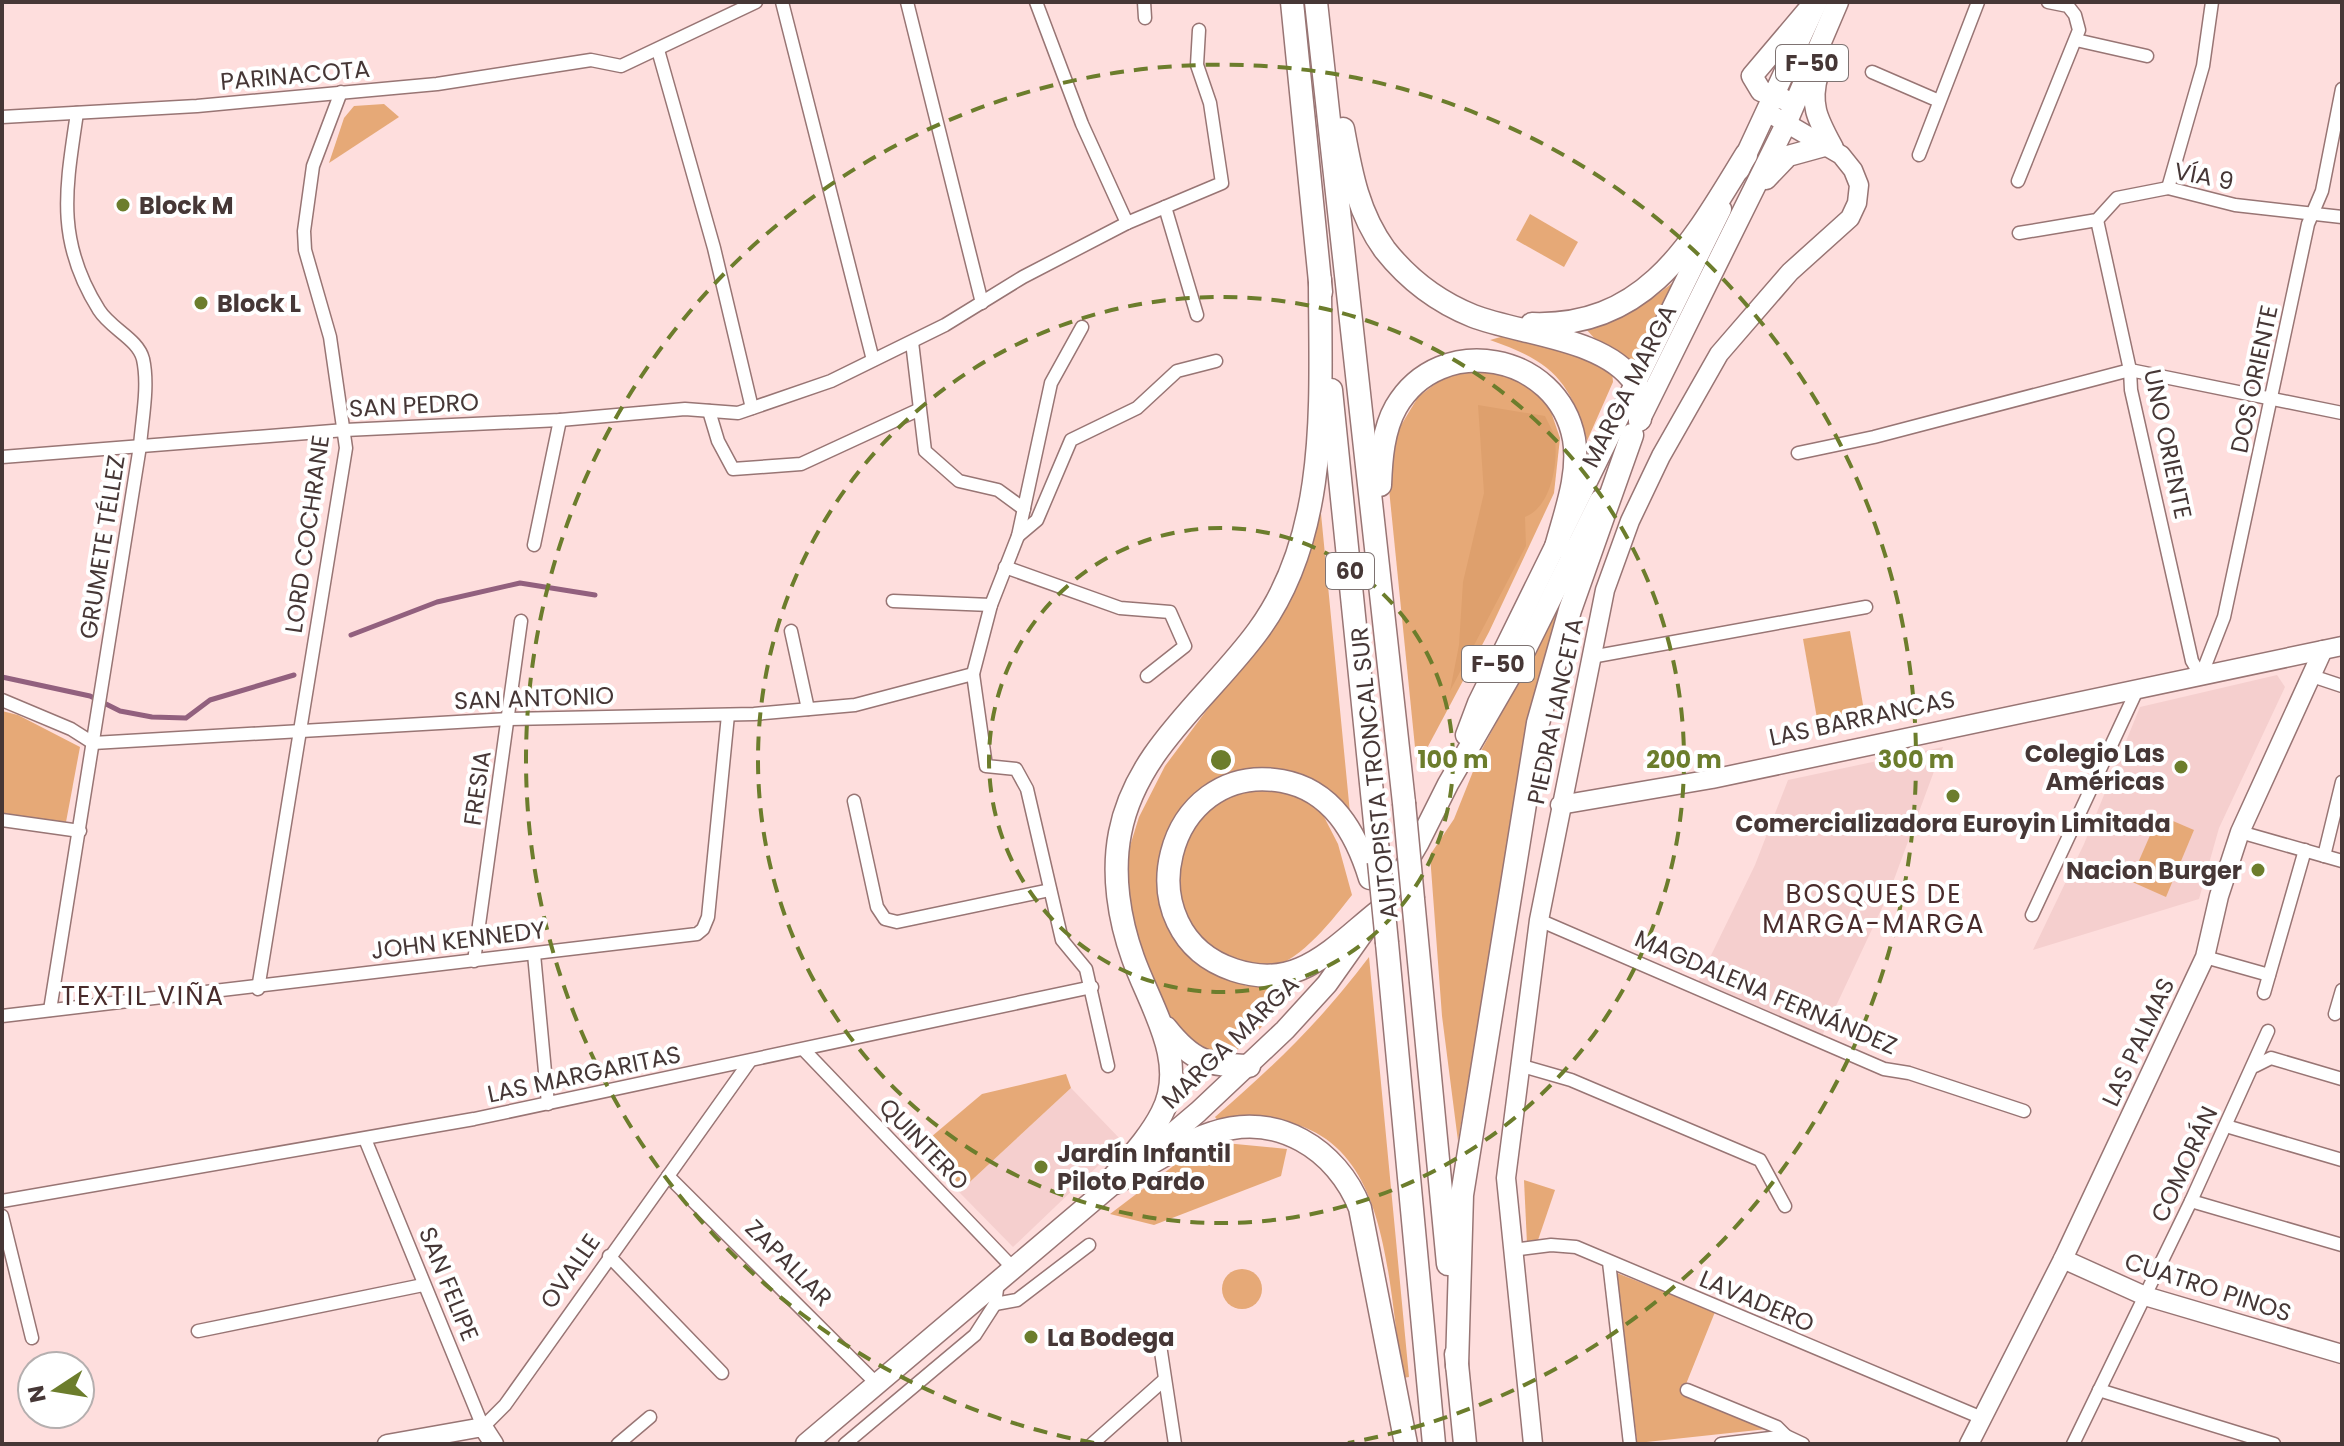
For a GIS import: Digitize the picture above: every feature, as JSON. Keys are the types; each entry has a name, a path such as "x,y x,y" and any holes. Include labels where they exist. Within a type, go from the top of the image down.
{"highway":[{"name":"AUTOPISTA TRONCAL SUR","path":"1292,2 1375,870 1387,943 1434,1444"},
{"name":"AUTOPISTA TRONCAL SUR","path":"1319,2 1404,803 1465,1444"},
{"path":"1319,2 1350,172 1373,232 1399,266 1427,291 1458,310 1588,350 1622,368 1637,385 1636,427 1570,610 1538,723 1466,1164 1457,1366"},
{"path":"1493,322 1554,325 1582,321 1631,299 1663,277 1689,246 1746,155"},
{"path":"1103,1190 1164,1111 1171,1063 1158,1018 1132,957 1120,907 1116,871 1120,834 1130,797 1148,762 1259,630 1286,580 1305,528 1315,475 1320,280"},
{"path":"1378,558 1380,473 1390,419 1404,395 1424,376 1449,364 1476,359 1503,362 1529,373 1550,391 1566,414 1574,441 1574,479 1556,547"},
{"path":"1375,870 1351,829 1332,805 1307,788 1263,779 1220,790 1196,808 1178,832 1167,875 1171,904 1184,931 1215,962 1243,973 1272,975 1300,969 1378,912"},
{"path":"1158,1018 1185,1053 1215,1065 1249,1066"},
{"path":"1103,1190 1199,1138 1228,1128 1275,1129 1304,1140 1328,1157 1347,1181 1360,1208 1406,1444"}],"main road":[{"name":"MARGA MARGA","path":"1448,784 1478,703 1637,385 1816,2"},
{"path":"1795,102 1770,105 1754,82 1755,69 1816,2"},
{"name":"MARGA MARGA","path":"806,1444 1249,1066 1327,984 1378,912 1526,649 1786,124 1839,2"},
{"path":"1750,197 1788,156 1830,146 1814,114 1812,95 1839,2"}],"street":[{"name":"PARINACOTA","path":"2,117 437,84 591,60 621,66 756,2"},
{"path":"782,2 873,360"},
{"path":"907,2 982,303"},
{"path":"1036,2 1082,124 1127,223"},
{"path":"1144,2 1145,18"},
{"path":"1919,155 1978,2"},
{"path":"2018,181 2079,30 2075,15 2068,6 2048,2"},
{"path":"2168,188 2203,66 2212,2"},
{"name":"SAN PEDRO","path":"2,457 345,430 560,420 685,409 738,413 831,381 912,342 1127,223 1222,183 1210,103 1197,65 1199,30"},
{"path":"2076,40 2147,56"},
{"path":"658,50 714,248 752,408"},
{"path":"1872,72 1939,101"},
{"name":"DOS ORIENTE","path":"2201,676 2224,617 2273,400 2308,224 2322,191 2342,89"},
{"name":"LORD COCHRANE","path":"258,989 346,448 330,337 305,250 304,231 313,166 341,92"},
{"name":"PIEDRA LANCETA","path":"1533,1444 1506,1178 1539,920 1605,590 1630,521 1692,398 1743,324 1790,272 1837,231 1857,203 1859,185 1853,170 1830,146 1786,124 1770,105"},
{"name":"GRUMETE TÉLLEZ","path":"50,1010 140,446 145,374 142,356 135,343 114,329 86,287 77,267 66,217 65,193 77,113"},
{"name":"VÍA 9","path":"2019,233 2097,220 2117,198 2168,188 2235,205 2314,211 2342,217"},
{"path":"1165,207 1197,315"},
{"name":"UNO ORIENTE","path":"2097,220 2185,631 2192,661 2201,676"},
{"path":"1082,327 1051,383 1018,536 991,605 973,674 986,766 1016,769 1027,789 1062,940 1086,969 1108,1066"},
{"path":"912,342 925,451 959,481 998,490 1024,509"},
{"path":"1018,536 1037,520 1071,440 1137,408 1177,371 1216,361"},
{"path":"1798,453 1874,437 2130,370 2342,413"},
{"path":"709,411 718,441 733,469 801,464 918,410"},
{"path":"534,545 560,420"},
{"path":"1005,567 1120,608 1170,612 1185,646 1147,676"},
{"path":"893,601 991,605"},
{"path":"1591,657 1866,607"},
{"name":"FRESIA","path":"474,961 521,621"},
{"path":"791,631 808,709"},
{"name":"LAS BARRANCAS","path":"1560,805 2342,646"},
{"name":"LAS PALMAS","path":"1969,1444 2063,1259 2205,957 2219,896 2240,832 2323,650"},
{"name":"SAN ANTONIO","path":"93,743 509,719 728,715 808,709 855,705 973,674"},
{"path":"2312,676 2342,686"},
{"path":"2032,915 2137,690"},
{"path":"2,700 71,729 93,743"},
{"name":"JOHN KENNEDY","path":"2,1016 258,989 689,937 703,929 708,917 728,715"},
{"path":"2324,856 2342,782"},
{"path":"854,801 877,907 885,919 897,922 1050,890"},
{"path":"2,820 80,831"},
{"path":"2240,832 2342,861"},
{"path":"2264,993 2305,850"},
{"name":"MAGDALENA FERNÁNDEZ","path":"1539,920 1884,1069 1909,1073 2024,1111"},
{"path":"534,954 548,1104"},
{"path":"2205,957 2269,975"},
{"name":"LAS MARGARITAS","path":"2,1201 252,1155 365,1139 548,1104 1092,987"},
{"path":"2335,1014 2341,995"},
{"name":"COMORÁN","path":"2073,1444 2255,1066 2268,1031"},
{"name":"QUINTERO","path":"804,1050 1005,1274"},
{"path":"2255,1066 2271,1058 2342,1079"},
{"name":"OVALLE","path":"483,1427 505,1405 750,1061"},
{"path":"1522,1066 1571,1080 1760,1160 1785,1206"},
{"path":"2226,1126 2342,1160"},
{"name":"SAN FELIPE","path":"365,1139 483,1427 494,1444"},
{"name":"ZAPALLAR","path":"668,1176 877,1384"},
{"path":"2191,1201 2342,1245"},
{"path":"2,1216 32,1338"},
{"path":"995,1304 1017,1300 1089,1245"},
{"name":"LAVADERO","path":"1512,1250 1551,1245 1576,1247 1982,1418"},
{"path":"609,1256 722,1373"},
{"name":"CUATRO PINOS","path":"2063,1259 2145,1296 2342,1354"},
{"path":"1609,1262 1630,1444"},
{"path":"845,1444 975,1335 995,1304 1005,1274"},
{"path":"198,1331 423,1285"},
{"path":"1160,1345 1175,1444"},
{"path":"1092,1444 1164,1380"},
{"path":"1687,1390 1777,1427 1786,1436 1803,1444"},
{"path":"2099,1390 2274,1444"},
{"path":"618,1444 650,1417"},
{"path":"387,1444 483,1427"},
{"path":"1721,1444 1786,1436"}],"shaded area":[{"path":"384,104 399,117 329,163 344,118 354,106"},
{"path":"1530,214 1578,242 1564,267 1516,240"},
{"path":"1677,279 1635,363 1595,339 1586,329 1634,309"},
{"path":"1515,333 1557,345 1612,371 1613,382 1587,441 1573,402 1555,375 1528,356 1490,340"},
{"path":"1489,369 1524,380 1549,406 1560,438 1554,493 1489,632 1417,767 1389,489 1397,432 1418,397 1451,372"},
{"path":"1478,405 1545,416 1554,436 1554,472 1547,495 1534,512 1525,517 1526,546 1450,691 1459,645 1463,582 1484,493"},
{"path":"1319,493 1350,813 1335,796 1295,773 1247,771 1172,826 1165,841 1159,888 1192,957 1218,975 1247,986 1294,985 1291,997 1240,1049 1216,1051 1199,1048 1169,1016 1142,955 1128,895 1126,859 1139,817 1165,766 1262,636"},
{"path":"1562,602 1501,888 1458,1141 1442,1016 1430,855 1454,819 1482,749"},
{"path":"1850,631 1865,716 1818,724 1803,639"},
{"name":"Colegio Las Américas","path":"2277,675 2285,687 2219,828 2199,899 2033,950 2084,844 2140,707"},
{"path":"2,711 18,715 80,747 66,822 2,813"},
{"path":"1943,747 1889,893 1821,1038 1697,984 1755,865 1788,780"},
{"path":"1280,786 1320,809 1338,844 1352,895 1299,953 1273,967 1260,968 1237,963 1199,948 1180,913 1180,841 1204,808 1240,787"},
{"path":"2159,815 2194,830 2166,897 2130,881"},
{"path":"1369,957 1409,1377 1403,1378 1381,1236 1368,1194 1347,1159 1317,1133 1275,1120 1218,1121 1215,1117 1296,1042"},
{"path":"1066,1074 1071,1088 959,1192 918,1148 982,1094"},
{"name":"Jardín Infantil Piloto Pardo","path":"1071,1088 1123,1142 1013,1247 959,1192"},
{"path":"1225,1143 1287,1149 1281,1176 1154,1225 1110,1214 1189,1154"},
{"path":"1524,1180 1555,1190 1537,1243 1527,1244"},
{"path":"1242,1269 1256,1275 1262,1289 1256,1303 1242,1309 1228,1303 1222,1289 1228,1275"},
{"path":"1617,1273 1715,1312 1682,1394 1767,1429 1637,1443"}],"waterway":[{"path":"351,635 437,602 520,583 595,595"},
{"path":"2,677 90,696 120,711 152,717 186,718 210,700 294,675"}],"place":[{"name":"Block M","path":"123,205"},
{"name":"Block L","path":"201,303"},
{"name":"Colegio Las Américas","path":"2181,767"},
{"name":"Comercializadora Euroyin Limitada","path":"1953,796"},
{"name":"Nacion Burger","path":"2258,870"},
{"name":"Jardín Infantil Piloto Pardo","path":"1041,1167"},
{"name":"La Bodega","path":"1031,1337"}],"district":[{"name":"BOSQUES DE MARGA-MARGA","path":"1874,909"},
{"name":"TEXTIL VIÑA","path":"143,996"}]}
